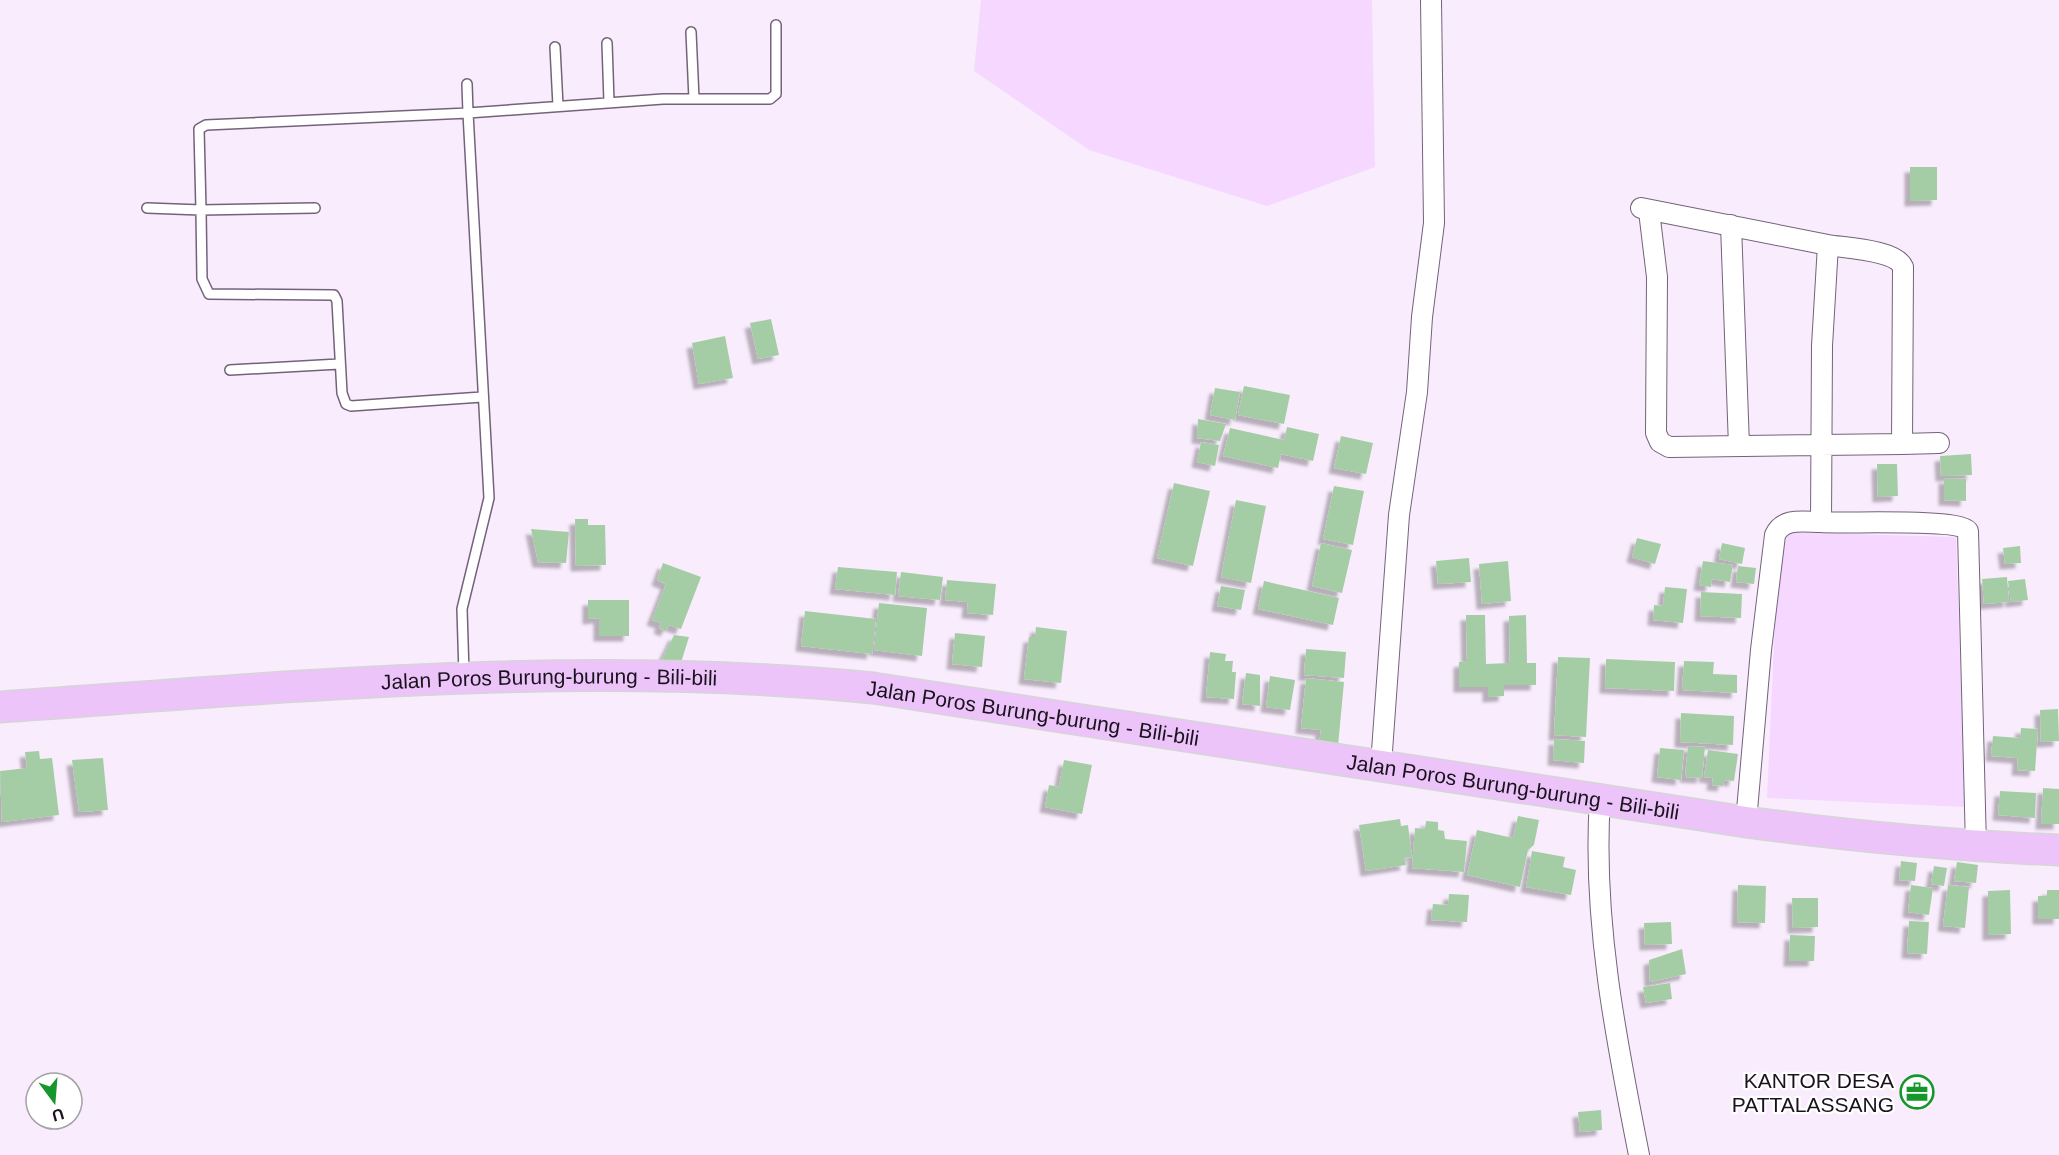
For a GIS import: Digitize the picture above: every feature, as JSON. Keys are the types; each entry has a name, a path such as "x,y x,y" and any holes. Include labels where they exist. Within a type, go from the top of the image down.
{"main road":[{"name":"Jalan Poros Burung-burung - Bili-bili","path":"0,707 464,679 703,676 815,682 873,688 1860,838 1976,847 2059,850"}],"street":[{"path":"1381,765 1399,515 1417,392 1422,317 1434,223 1431,0"},
{"path":"1902,444 1904,267 1897,258 1645,209 1657,277 1656,433 1660,442 1669,447 1822,444 1902,444 1939,443"},
{"path":"1731,225 1738,446"},
{"path":"1821,522 1822,346 1828,245"},
{"path":"1746,822 1761,650 1775,535 1778,528 1788,522 1959,525 1968,531 1976,847"},
{"path":"1600,799 1598,837 1600,892 1614,1023 1639,1155"}],"lane":[{"path":"482,397 351,406 343,399 339,364 337,301 334,295 208,294 204,289 202,279 199,129 609,102 772,98 776,94 776,25"},
{"path":"691,32 694,99"},
{"path":"607,43 609,102"},
{"path":"555,47 558,106"},
{"path":"464,679 462,609 489,498 467,84"},
{"path":"147,208 201,210 315,208"},
{"path":"230,370 339,364"}],"shaded area":[{"path":"981,0 1372,0 1375,167 1267,206 1089,150 974,71"},
{"path":"1779,532 1956,537 1965,807 1767,798"}],"building":[{"path":"1910,167 1937,167 1937,200 1910,201"},
{"path":"771,319 779,355 758,359 750,323"},
{"path":"725,336 733,378 699,384 692,343"},
{"path":"1244,386 1290,395 1284,424 1238,415"},
{"path":"1215,388 1240,392 1235,420 1210,415"},
{"path":"1198,419 1226,424 1220,441 1197,438"},
{"path":"1287,427 1319,434 1313,461 1281,454 1278,468 1223,456 1230,428 1284,440"},
{"path":"1341,436 1373,443 1366,474 1334,468"},
{"path":"1201,442 1219,445 1215,466 1197,462"},
{"path":"1971,454 1972,475 1941,476 1940,456"},
{"path":"1877,464 1897,464 1898,496 1878,497"},
{"path":"1944,478 1966,479 1966,501 1944,500"},
{"path":"1174,483 1210,491 1193,566 1157,558"},
{"path":"1334,486 1364,491 1353,545 1323,539"},
{"path":"1236,500 1266,506 1251,583 1221,577"},
{"path":"575,519 588,519 588,525 605,525 606,565 576,566"},
{"path":"531,529 569,532 566,563 538,562"},
{"path":"1637,538 1661,544 1655,564 1632,557"},
{"path":"1321,543 1352,550 1342,593 1312,586"},
{"path":"1722,543 1745,548 1742,564 1719,559"},
{"path":"2020,546 2021,563 2005,564 2003,548"},
{"path":"1469,558 1471,582 1438,584 1436,561"},
{"path":"1508,561 1511,601 1482,604 1479,564"},
{"path":"1703,561 1733,565 1730,582 1712,579 1711,587 1699,585"},
{"path":"663,563 701,577 681,629 669,625 666,631 659,628 661,623 652,620 666,584 657,580"},
{"path":"1738,566 1756,568 1754,584 1736,582"},
{"path":"838,567 897,572 895,595 835,589"},
{"path":"901,572 943,577 940,600 898,596"},
{"path":"2007,577 2009,602 1984,604 1982,579"},
{"path":"2025,579 2028,600 2011,602 2008,581"},
{"path":"947,580 996,584 993,615 967,613 968,602 945,600"},
{"path":"1264,581 1339,598 1333,625 1258,609"},
{"path":"1221,586 1245,590 1241,610 1217,606"},
{"path":"1665,587 1687,589 1683,623 1653,620 1654,605 1663,606"},
{"path":"1701,592 1742,594 1741,618 1700,616"},
{"path":"588,600 629,600 629,636 599,636 599,618 588,619"},
{"path":"879,603 927,608 922,656 874,650"},
{"path":"805,611 876,619 872,654 801,646"},
{"path":"1466,615 1485,615 1486,664 1510,663 1509,616 1526,615 1527,663 1536,663 1536,685 1504,685 1504,696 1488,697 1488,687 1459,687 1459,662 1467,661"},
{"path":"1036,627 1067,631 1061,683 1024,679 1029,637 1035,637"},
{"path":"955,633 985,636 982,667 952,664"},
{"path":"674,635 689,637 679,669 658,668"},
{"path":"1306,649 1346,652 1344,678 1304,675"},
{"path":"1210,652 1226,654 1225,661 1233,661 1232,672 1236,672 1234,699 1206,697"},
{"path":"1558,657 1590,658 1586,737 1554,735"},
{"path":"1606,659 1675,662 1674,691 1605,688"},
{"path":"1684,661 1714,662 1713,674 1737,675 1737,693 1682,690"},
{"path":"1246,673 1260,675 1260,706 1242,704"},
{"path":"1270,676 1295,680 1290,710 1266,707"},
{"path":"1306,678 1344,682 1338,746 1319,744 1321,730 1301,728"},
{"path":"2058,709 2059,741 2041,742 2040,710"},
{"path":"1681,713 1734,716 1733,745 1680,742"},
{"path":"2021,728 2038,729 2035,771 2017,770 2018,758 1991,756 1993,736 2020,738"},
{"path":"1554,739 1585,741 1584,763 1553,760"},
{"path":"1688,746 1705,747 1702,778 1685,777"},
{"path":"1660,748 1684,750 1681,780 1657,777"},
{"path":"1708,750 1738,754 1734,781 1724,780 1723,786 1712,785 1713,778 1704,777"},
{"path":"39,751 40,759 52,758 59,815 2,822 0,771 27,768 25,752"},
{"path":"103,758 108,810 79,812 72,760"},
{"path":"1064,760 1092,765 1082,814 1045,807 1049,785 1059,787"},
{"path":"2043,788 2059,789 2059,824 2041,824"},
{"path":"2000,791 2036,793 2035,818 1998,815"},
{"path":"1518,816 1539,820 1534,845 1528,850 1520,887 1467,875 1477,830 1513,838"},
{"path":"1400,819 1401,826 1408,825 1412,857 1404,858 1406,865 1366,871 1359,825"},
{"path":"1426,821 1438,822 1438,830 1444,831 1445,839 1467,841 1464,872 1412,868 1415,828 1425,829"},
{"path":"1532,851 1565,857 1563,867 1576,870 1571,895 1526,887"},
{"path":"1901,861 1917,863 1915,881 1899,880"},
{"path":"1957,862 1978,865 1976,883 1954,881"},
{"path":"1934,866 1947,868 1944,886 1931,884"},
{"path":"1738,885 1766,886 1765,923 1737,922"},
{"path":"1911,885 1933,888 1929,915 1908,912"},
{"path":"1948,885 1969,887 1965,928 1943,926"},
{"path":"2010,890 2011,934 1988,935 1988,891"},
{"path":"2047,890 2059,890 2059,919 2038,919 2038,896 2047,896"},
{"path":"1449,894 1469,895 1467,922 1431,920 1433,904 1448,905"},
{"path":"1792,898 1818,898 1818,927 1793,928"},
{"path":"1909,921 1929,922 1927,954 1907,953"},
{"path":"1671,922 1672,944 1645,945 1644,923"},
{"path":"1790,935 1815,936 1814,961 1789,961"},
{"path":"1682,949 1686,974 1650,982 1649,960"},
{"path":"1670,983 1672,999 1646,1003 1643,987"},
{"path":"1601,1110 1602,1130 1580,1132 1578,1112"}],"place":[{"name":"KANTOR DESA PATTALASSANG","path":"1917,1092"}]}
